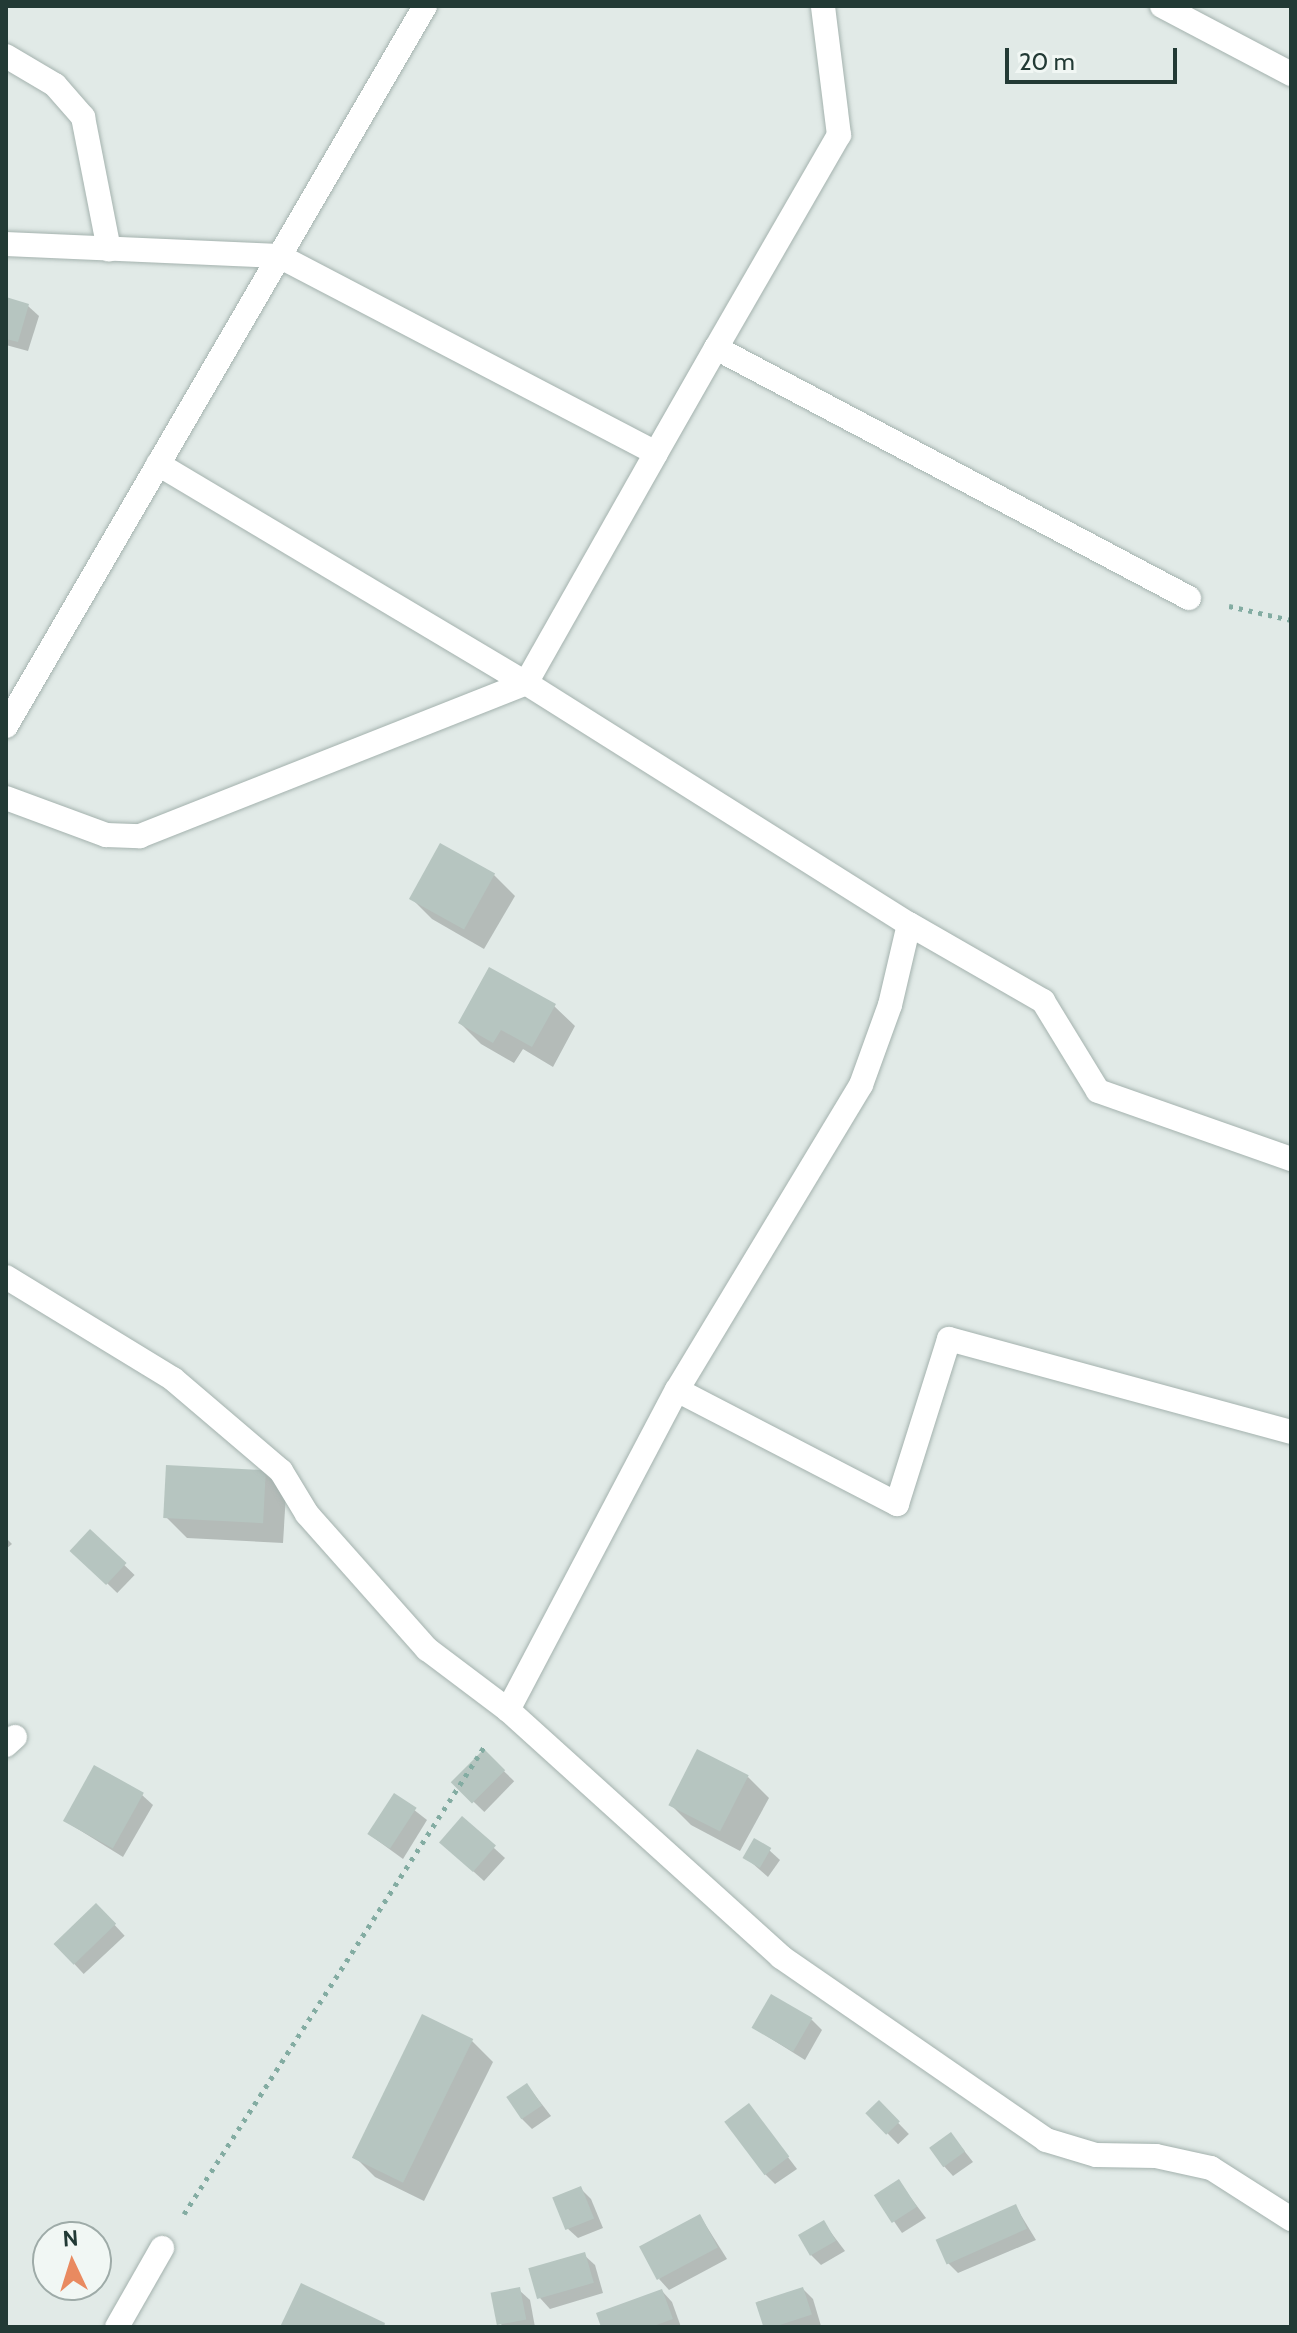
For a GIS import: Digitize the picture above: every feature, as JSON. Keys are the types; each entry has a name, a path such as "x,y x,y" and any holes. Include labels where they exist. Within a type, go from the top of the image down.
{"street":[{"path":"6,726 425,6"},
{"path":"6,798 106,835 140,836 526,683 839,135 823,6"},
{"path":"1162,6 1291,74"},
{"path":"6,56 55,85 83,117 109,249"},
{"path":"6,244 279,256 656,453"},
{"path":"716,348 1189,598"},
{"path":"158,464 526,683 909,924 1043,1001 1098,1091 1291,1159"},
{"path":"508,1710 677,1390 861,1085 890,1005 909,924"},
{"path":"6,1277 173,1379 281,1471 307,1514 427,1649 508,1710 781,1957 1046,2140 1096,2155 1156,2156 1211,2168 1291,2219"},
{"path":"677,1390 897,1504 949,1339 1291,1432"},
{"path":"117,2327 162,2248"}],"path":[{"path":"1189,598 1291,620"},
{"path":"162,2248 508,1710"}],"building":[{"path":"6,297 29,304 18,342 6,339"},
{"path":"440,843 495,874 464,930 409,899"},
{"path":"489,967 556,1004 532,1047 501,1030 493,1043 458,1023"},
{"path":"166,1465 266,1470 263,1523 163,1518"},
{"path":"90,1529 127,1563 106,1585 70,1551"},
{"path":"484,1749 505,1770 472,1803 451,1782"},
{"path":"697,1749 749,1775 720,1831 668,1805"},
{"path":"94,1765 144,1793 113,1849 63,1821"},
{"path":"394,1793 417,1808 390,1849 367,1834"},
{"path":"462,1816 496,1846 473,1872 439,1842"},
{"path":"754,1838 771,1848 760,1868 742,1858"},
{"path":"96,1903 116,1924 74,1965 54,1944"},
{"path":"771,1994 813,2018 793,2052 751,2028"},
{"path":"422,2014 473,2039 403,2183 352,2158"},
{"path":"527,2083 542,2105 521,2119 506,2097"},
{"path":"879,2100 900,2122 886,2135 865,2113"},
{"path":"749,2103 789,2157 765,2175 724,2122"},
{"path":"951,2132 965,2151 943,2167 929,2148"},
{"path":"899,2179 917,2207 892,2223 874,2195"},
{"path":"581,2186 594,2218 565,2230 552,2198"},
{"path":"1016,2204 1027,2229 947,2264 936,2240"},
{"path":"700,2214 718,2248 657,2280 639,2246"},
{"path":"824,2220 836,2241 810,2256 798,2235"},
{"path":"585,2252 594,2283 537,2299 528,2268"},
{"path":"301,2283 385,2323 384,2327 280,2327"},
{"path":"520,2287 526,2319 497,2325 491,2293"},
{"path":"803,2287 812,2315 774,2327 763,2327 755,2302"},
{"path":"662,2289 673,2319 651,2327 601,2327 596,2313"}]}
